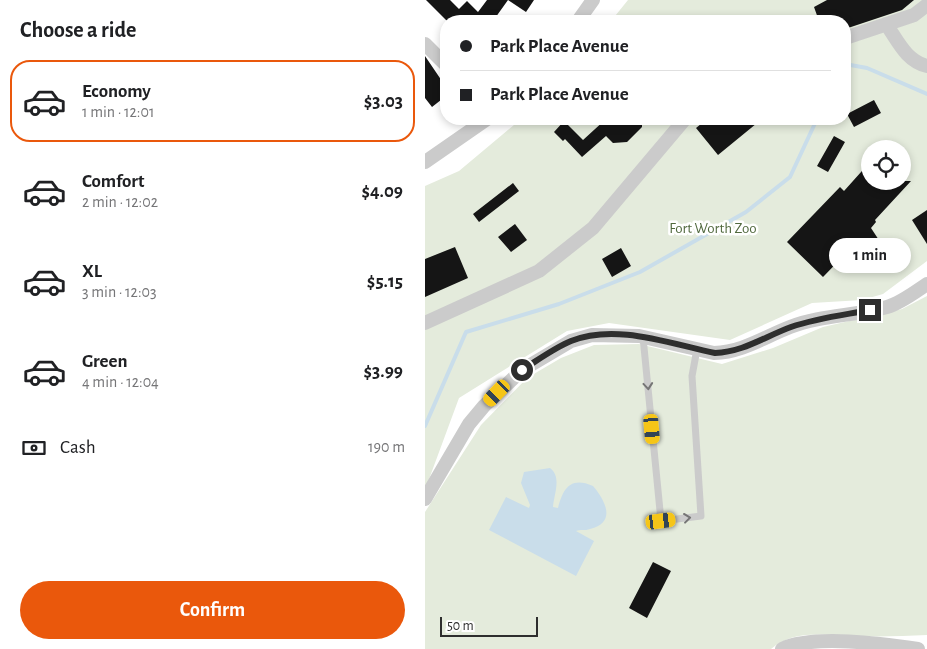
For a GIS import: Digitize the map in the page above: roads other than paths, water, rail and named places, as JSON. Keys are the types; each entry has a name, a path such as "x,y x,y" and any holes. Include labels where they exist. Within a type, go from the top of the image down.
{"street":[{"path":"582,15 593,0"},
{"path":"851,36 914,15 927,5"},
{"path":"887,24 909,57 917,64 927,66"},
{"path":"425,44 440,59"},
{"path":"425,162 478,125"},
{"path":"425,323 539,271 593,228 680,125"},
{"path":"425,499 469,424 497,393 522,370 571,341 593,335 643,337 715,353 739,350 791,327 836,315 889,306 927,284"},
{"path":"782,649 800,643 831,642 919,649"}],"lane":[{"path":"643,337 661,521 701,516 692,376 697,349"}],"water":[{"path":"550,468 556,476 553,507 558,508 562,495 569,486 585,483 593,486 601,497 606,510 604,521 599,526 588,530 576,531 594,541 576,576 489,530 506,497 529,508 530,505 521,483 524,472"}],"waterway":[{"path":"851,65 867,68 927,94"},
{"path":"425,426 466,332 559,304 640,272 746,212 790,177 814,125"}],"park label":[{"name":"Fort Worth Zoo","path":"713,228"}]}
